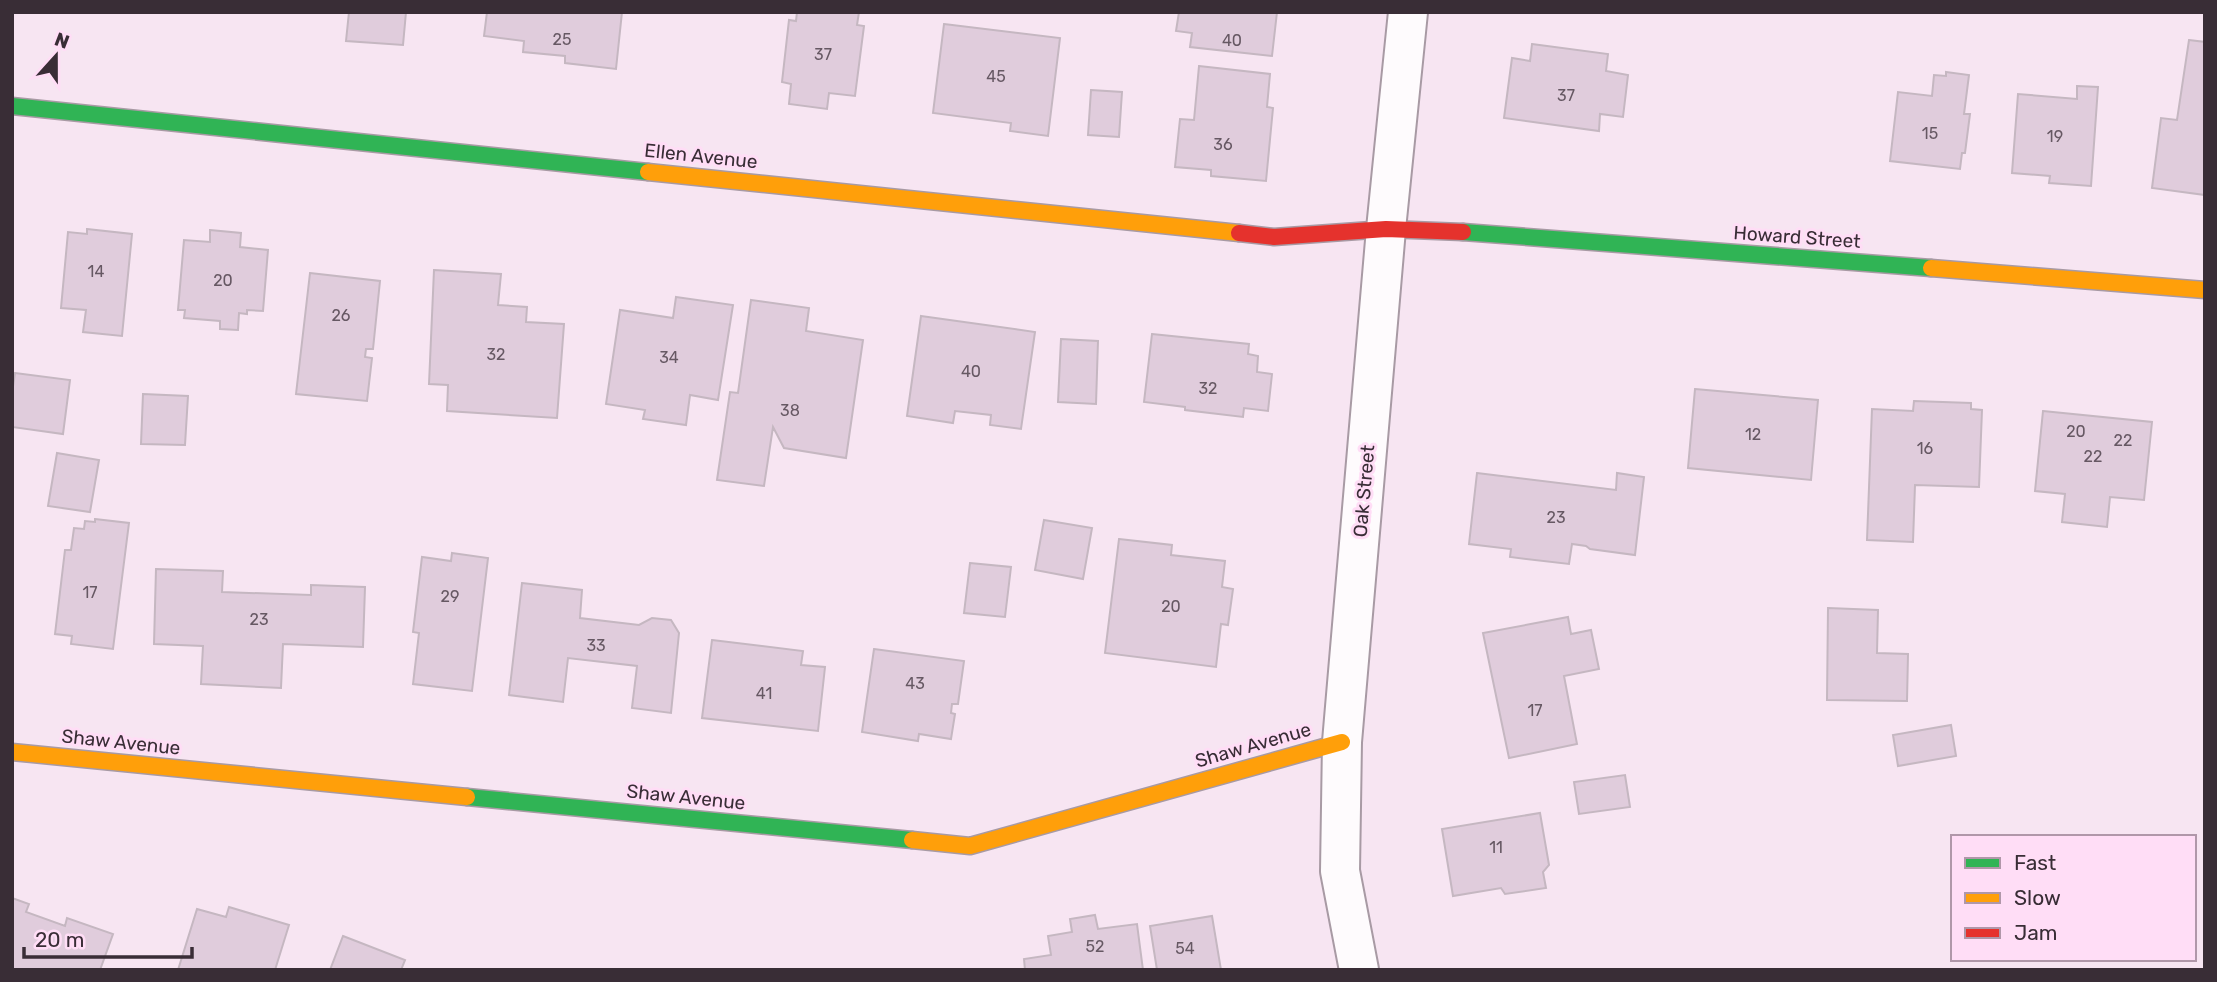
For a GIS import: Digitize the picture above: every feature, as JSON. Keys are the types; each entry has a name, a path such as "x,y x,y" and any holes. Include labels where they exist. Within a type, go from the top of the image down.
{"street":[{"name":"Oak Street","path":"1359,970 1340,871 1342,743 1386,229 1408,12"},
{"name":"Ellen Avenue","path":"12,106 1274,237 1386,229"},
{"name":"Howard Street","path":"1386,229 1479,233 2205,290"},
{"name":"Shaw Avenue","path":"12,752 970,846 1342,743"}],"building":[{"path":"349,12 406,12 403,45 346,41"},
{"path":"487,12 622,12 616,69 565,63 565,56 523,52 524,41 484,36"},
{"path":"797,12 859,12 857,25 864,26 855,96 829,93 827,109 789,104 791,84 782,82 789,20 796,21"},
{"path":"1179,12 1277,12 1272,56 1190,47 1192,33 1176,31"},
{"path":"944,24 1060,38 1048,136 1010,131 1011,123 933,113"},
{"path":"2189,40 2205,42 2205,195 2152,188 2161,118 2177,120"},
{"path":"1532,44 1608,54 1606,71 1628,75 1623,117 1600,114 1599,131 1504,118 1512,58 1530,61"},
{"path":"1199,66 1270,74 1267,107 1273,108 1266,181 1211,176 1211,170 1175,167 1180,119 1194,120"},
{"path":"1946,72 1969,75 1964,114 1970,114 1960,169 1890,161 1898,92 1932,96 1934,75 1946,76"},
{"path":"2077,86 2098,87 2091,186 2049,183 2050,176 2012,173 2018,94 2077,99"},
{"path":"1091,90 1122,92 1119,137 1088,135"},
{"path":"87,229 132,234 122,336 83,332 86,310 61,308 68,232 87,234"},
{"path":"210,230 241,233 240,247 268,250 263,311 247,310 247,314 239,313 238,330 220,329 220,321 184,318 185,310 178,310 184,240 210,242"},
{"path":"434,270 501,274 498,305 527,307 526,322 564,324 557,418 447,411 448,385 429,384"},
{"path":"310,273 380,281 373,349 366,349 365,357 372,358 367,401 296,394"},
{"path":"676,297 733,305 718,400 690,395 686,425 643,419 645,410 606,404 620,310 673,318"},
{"path":"751,300 809,308 806,331 863,340 846,458 784,448 773,427 764,486 717,480 730,392 738,393"},
{"path":"921,316 1035,332 1021,429 990,425 991,415 955,411 953,423 907,416"},
{"path":"1152,334 1249,344 1248,354 1258,356 1257,372 1272,374 1268,411 1244,408 1243,417 1144,402"},
{"path":"1061,339 1098,341 1096,404 1058,402"},
{"path":"15,373 70,380 63,434 12,427"},
{"path":"1695,389 1818,400 1811,480 1688,468"},
{"path":"143,394 188,396 185,445 141,444"},
{"path":"1914,401 1971,403 1971,409 1982,410 1979,487 1915,485 1913,542 1867,540 1872,409 1913,411"},
{"path":"2043,411 2152,422 2144,500 2110,497 2107,527 2062,522 2065,494 2035,491"},
{"path":"57,453 99,460 90,512 48,506"},
{"path":"1477,473 1616,490 1617,473 1644,477 1635,555 1572,544 1569,564 1510,557 1511,549 1469,544"},
{"path":"95,519 129,523 113,649 71,644 72,636 55,634 65,550 71,550 74,528 84,529 85,521 95,522"},
{"path":"1044,520 1092,528 1083,579 1035,570"},
{"path":"1119,539 1172,545 1171,555 1225,561 1222,587 1233,589 1228,625 1221,624 1216,667 1105,653"},
{"path":"452,553 488,558 472,691 413,684 419,633 413,632 422,557 451,561"},
{"path":"970,563 1011,567 1005,617 964,613"},
{"path":"156,569 223,571 222,592 311,595 311,585 365,587 363,647 283,644 281,688 201,684 203,646 154,644"},
{"path":"522,583 582,590 580,618 639,625 652,618 671,620 679,633 671,713 632,708 637,666 568,658 563,702 509,695"},
{"path":"1828,608 1878,610 1877,653 1908,654 1907,701 1827,700"},
{"path":"1568,617 1571,634 1591,630 1599,669 1564,676 1577,744 1509,758 1483,633"},
{"path":"712,640 803,651 801,665 825,667 818,731 702,718"},
{"path":"874,649 964,661 958,704 952,704 951,713 955,714 951,739 919,734 918,741 862,732"},
{"path":"1951,725 1956,756 1898,766 1893,735"},
{"path":"1625,775 1630,807 1579,814 1574,782"},
{"path":"1540,813 1549,865 1543,872 1546,888 1505,894 1501,888 1453,896 1442,829"},
{"path":"12,898 29,904 26,912 65,926 67,918 113,934 100,970 12,970"},
{"path":"229,907 289,925 275,970 178,970 197,909 226,917"},
{"path":"1095,915 1098,929 1137,924 1143,970 1025,970 1024,959 1051,955 1048,936 1072,932 1070,919"},
{"path":"1212,916 1221,970 1157,970 1150,926"},
{"path":"343,936 405,960 401,970 330,970"}],"traffic: fast":[{"path":"12,106 648,172"},
{"path":"1463,232 1931,268"},
{"path":"467,797 912,840"}],"traffic: slow":[{"path":"648,172 1239,233"},
{"path":"1931,268 2205,290"},
{"path":"912,840 970,846 1342,742"},
{"path":"12,752 467,797"}],"traffic: jam":[{"path":"1239,233 1274,237 1386,229 1463,232"}]}
